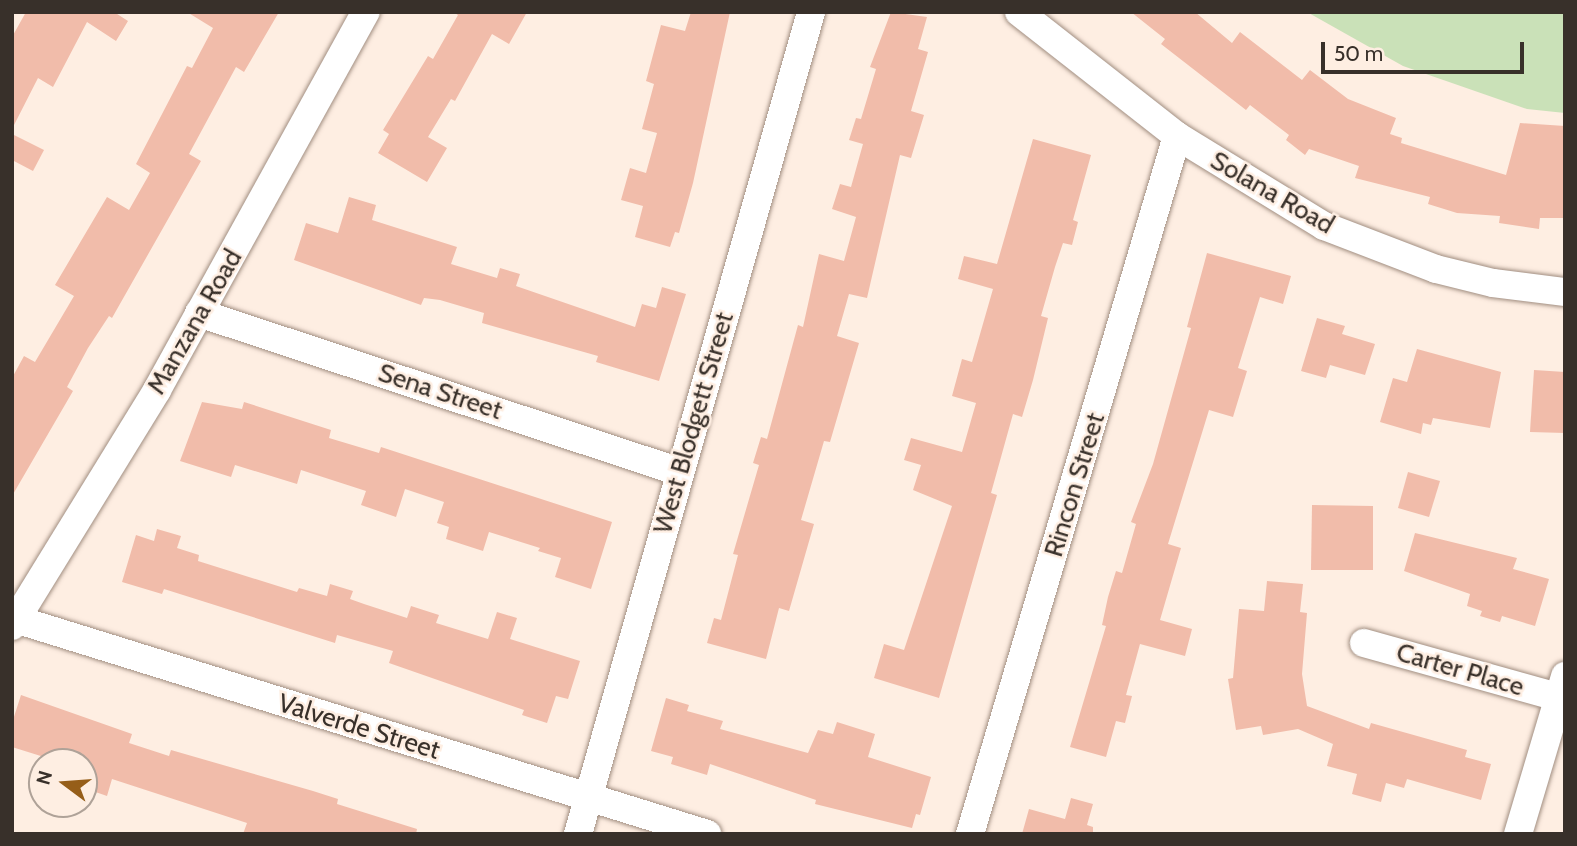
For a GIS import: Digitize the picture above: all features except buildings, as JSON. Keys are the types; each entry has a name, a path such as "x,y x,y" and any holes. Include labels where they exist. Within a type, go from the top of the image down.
{"street":[{"name":"Manzana Road","path":"14,621 199,313 366,12"},
{"name":"West Blodgett Street","path":"578,834 811,12"},
{"name":"Solana Road","path":"1019,12 1177,136 1324,226 1370,246 1493,283 1565,292"},
{"name":"Rincon Street","path":"970,834 1177,136"},
{"name":"Sena Street","path":"199,313 680,472"},
{"name":"Valverde Street","path":"14,621 708,834"},
{"name":"Carter Place","path":"1364,643 1561,687"},
{"path":"1518,834 1561,687"}],"green space":[{"path":"1307,12 1565,12 1565,113 1527,109 1403,66"}]}
